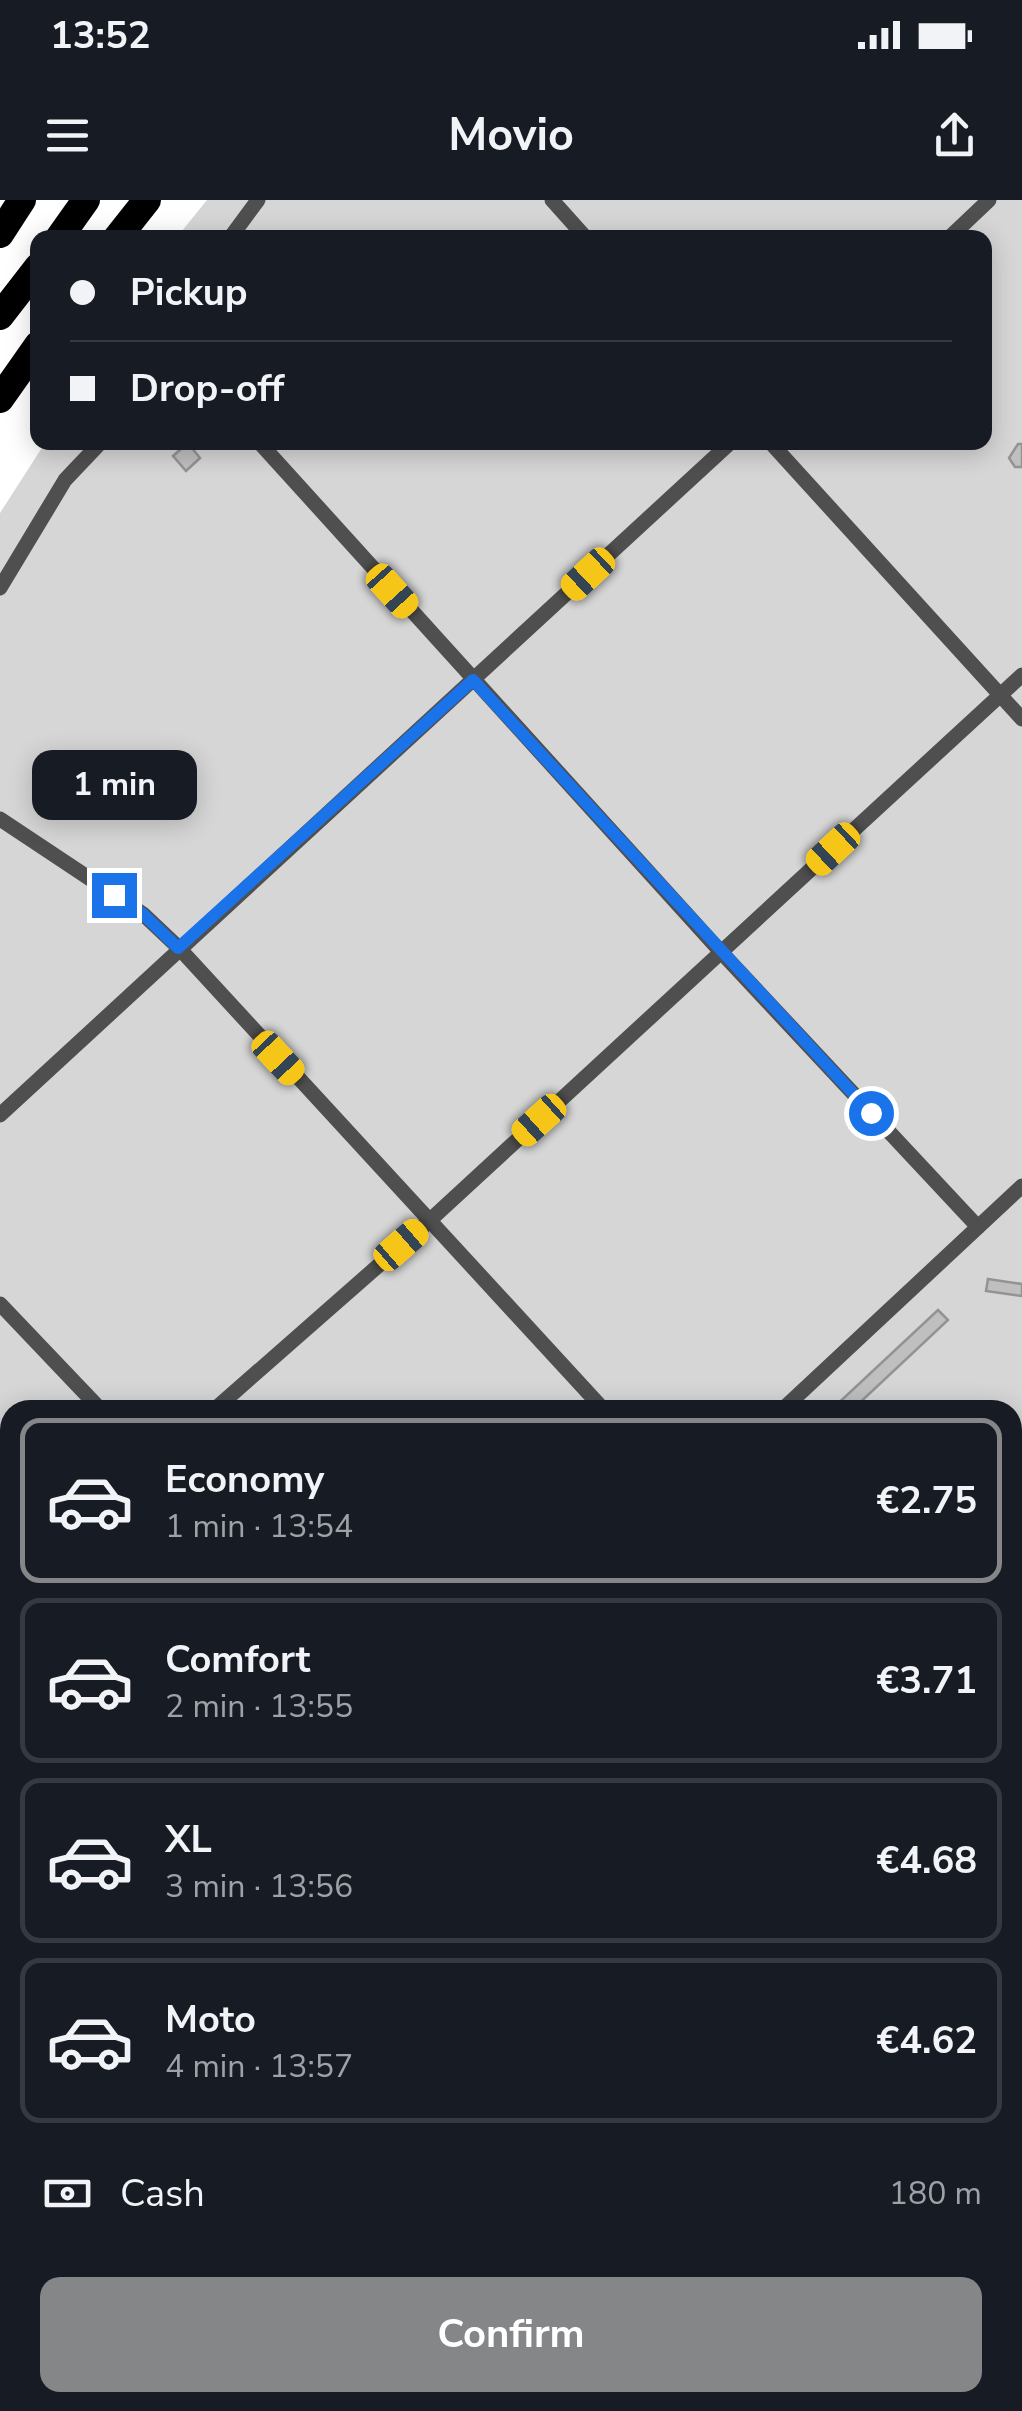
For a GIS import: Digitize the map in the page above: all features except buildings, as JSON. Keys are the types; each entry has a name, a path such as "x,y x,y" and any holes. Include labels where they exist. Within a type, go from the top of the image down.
{"highway":[{"path":"0,234 22,200"},
{"path":"65,230 86,200"},
{"path":"123,230 147,200"},
{"path":"0,316 30,277"},
{"path":"0,399 30,356"}],"lane":[{"path":"236,230 258,200"},
{"path":"552,200 579,230"},
{"path":"957,230 989,200"},
{"path":"0,588 66,480 93,450"},
{"path":"266,450 721,952 978,1227"},
{"path":"0,1115 722,450"},
{"path":"777,450 1022,719"},
{"path":"225,1400 428,1222 1022,675"},
{"path":"0,818 143,914 178,948 595,1400"},
{"path":"793,1400 1022,1186"},
{"path":"0,1304 91,1400"}],"shaded area":[{"path":"207,200 1022,200 1022,1400 0,1400 0,513 40,450 992,450 992,230 183,230"}],"route":[{"path":"114,895 143,914 178,948 473,680 871,1113"}]}
